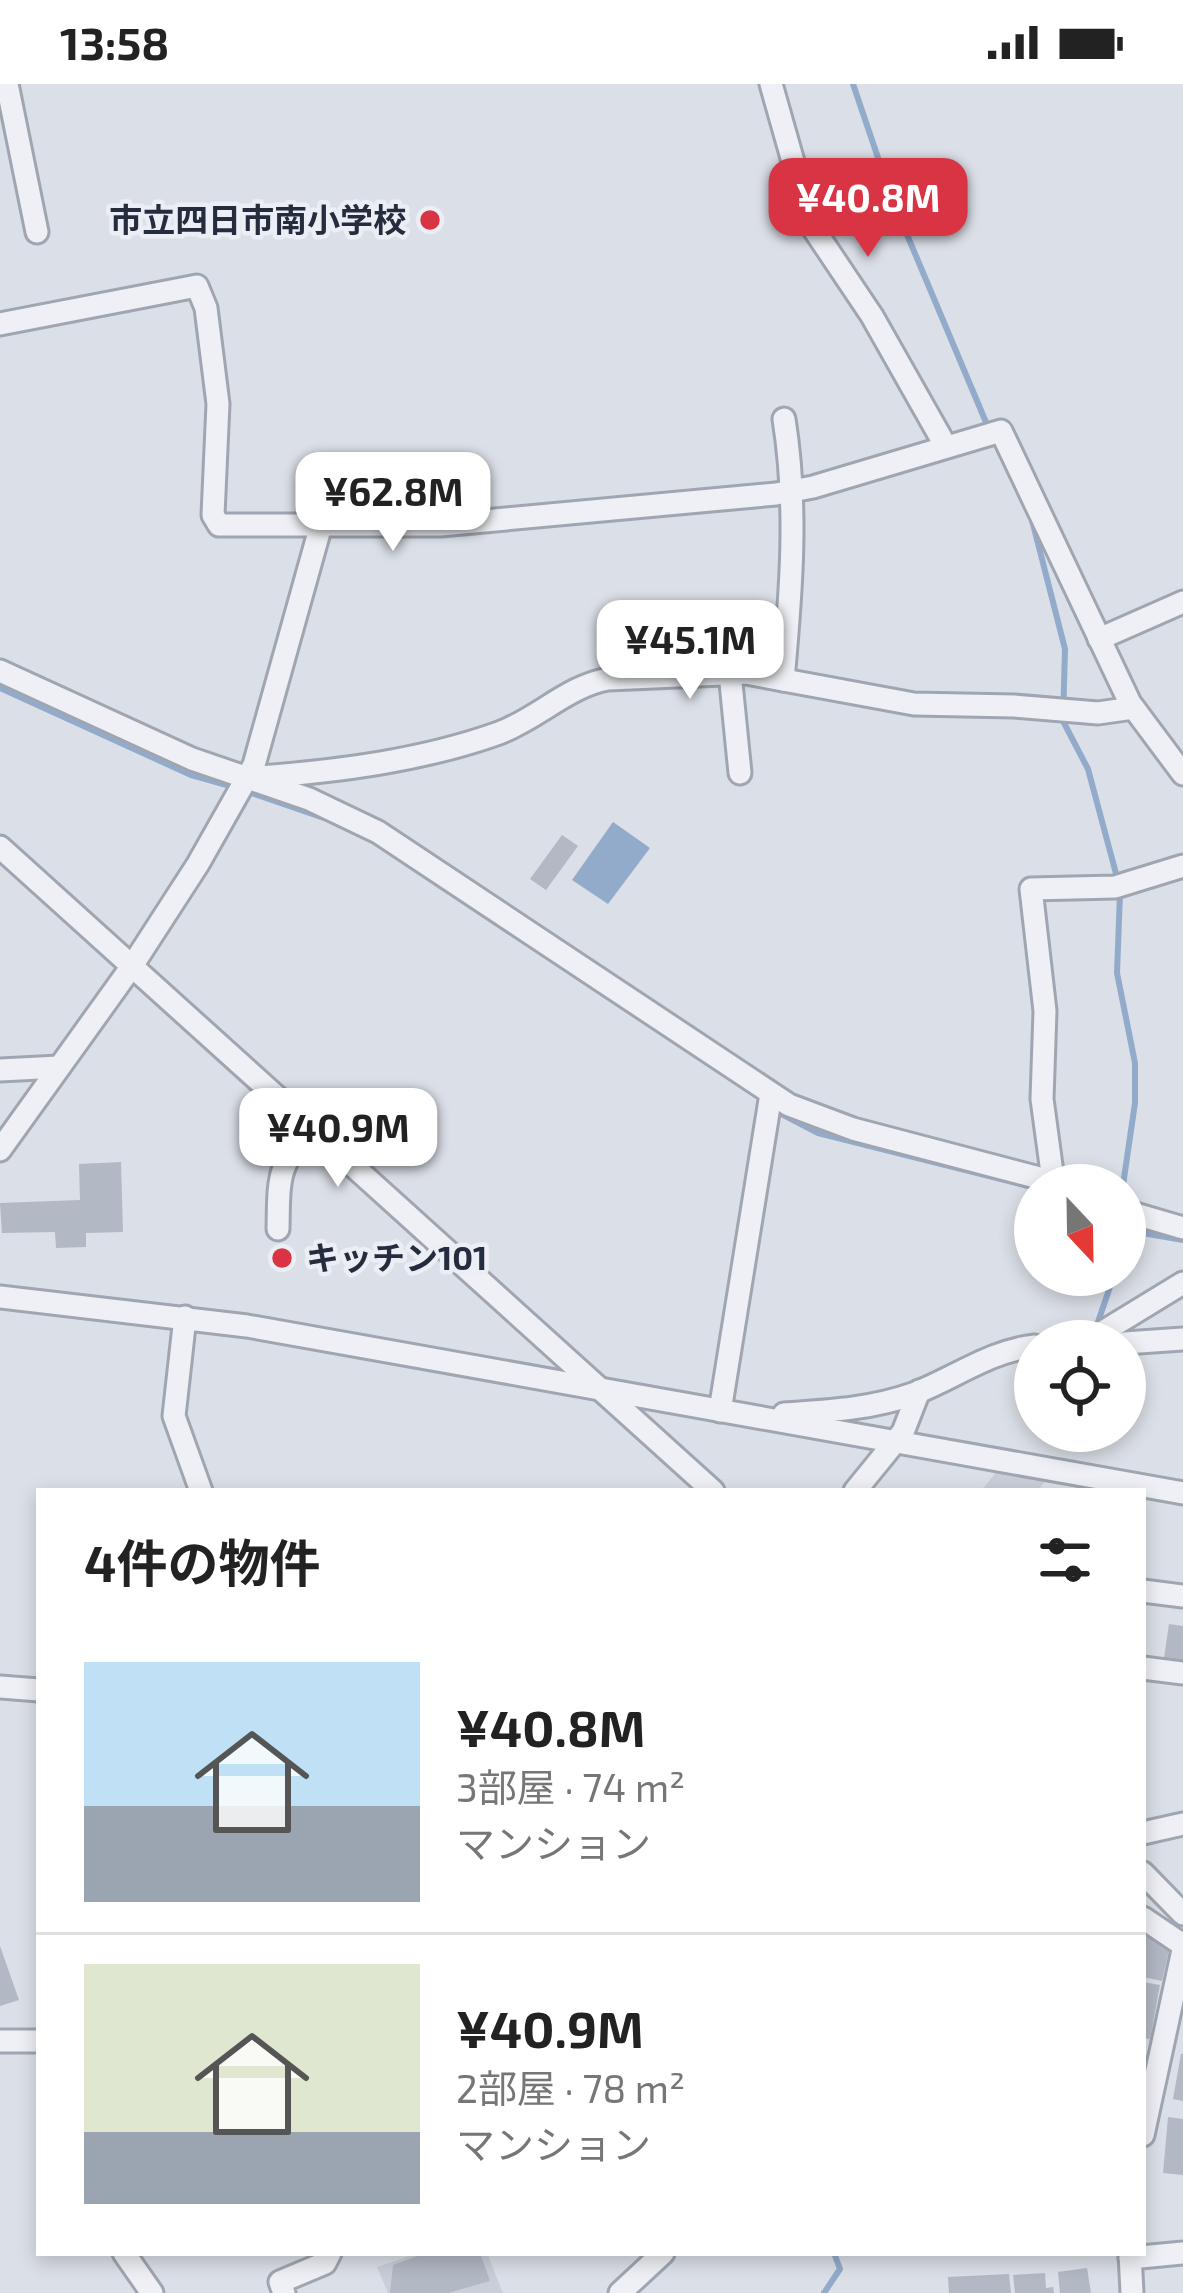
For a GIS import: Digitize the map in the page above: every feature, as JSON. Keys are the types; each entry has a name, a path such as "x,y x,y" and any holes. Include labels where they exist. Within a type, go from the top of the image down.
{"street":[{"path":"7,84 38,232"},
{"path":"772,84 811,225 872,316 945,445"},
{"path":"0,324 197,286 206,308 218,404 213,520 219,525 441,524 793,492 997,429 1004,433 1133,708 1183,773"},
{"path":"783,680 793,492 784,419"},
{"path":"0,1150 132,966 244,784 263,740 321,525"},
{"path":"1099,639 1183,602"},
{"path":"0,671 244,784 309,799 378,832 771,1094 839,1125 1014,1170"},
{"path":"244,784 345,770 485,737 599,681 730,673 914,704 1098,713 1133,708"},
{"path":"730,673 740,773"},
{"path":"0,847 710,1488"},
{"path":"1055,1164 1042,1099 1045,1011 1031,890 1114,886 1183,866"},
{"path":"0,1070 59,1067"},
{"path":"720,1411 771,1094"},
{"path":"278,1229 283,1165 290,1150 312,1129"},
{"path":"1146,1217 1183,1228"},
{"path":"1122,1320 1183,1283"},
{"path":"0,1297 185,1317 1183,1493"},
{"path":"185,1317 174,1416 200,1488"},
{"path":"1146,1341 1183,1339"},
{"path":"751,1417 860,1407 919,1391 989,1356 1014,1351"},
{"path":"858,1488 897,1441 919,1391"},
{"path":"1046,1488 1053,1468"},
{"path":"1146,1592 1183,1596"},
{"path":"1146,1668 1183,1673"},
{"path":"0,1687 36,1690"},
{"path":"1146,1832 1183,1824"},
{"path":"1146,1876 1183,1914"},
{"path":"1146,1920 1183,1947 1146,2120"},
{"path":"0,2041 36,2041"},
{"path":"1146,2255 1183,2253"},
{"path":"126,2256 152,2293"},
{"path":"284,2293 280,2282 325,2264 329,2256"},
{"path":"620,2293 660,2256"},
{"path":"1130,2256 1132,2293"}],"shaded area":[{"path":"998,1470 1047,1478 1040,1488 983,1488"},
{"path":"409,2256 488,2256 503,2293 388,2293 377,2267"}],"water":[{"path":"613,822 650,848 608,904 572,880"}],"building":[{"path":"562,835 578,846 546,890 530,879"},
{"path":"121,1162 123,1232 86,1233 86,1247 56,1248 55,1232 2,1233 0,1203 80,1200 79,1164"},
{"path":"1169,1624 1183,1626 1183,1661 1164,1658"},
{"path":"1146,1933 1166,1937 1170,1946 1162,1981 1146,1978"},
{"path":"0,1946 19,2000 0,2006"},
{"path":"1146,1983 1160,1985 1150,2039 1146,2038"},
{"path":"1183,2054 1183,2101 1173,2099"},
{"path":"1168,2117 1183,2119 1183,2175 1163,2173"},
{"path":"418,2256 481,2256 490,2281 448,2293 390,2293 393,2265"},
{"path":"1087,2268 1091,2293 1060,2293 1058,2272"},
{"path":"1045,2273 1046,2288 1053,2287 1054,2293 1015,2293 1013,2275"},
{"path":"1009,2274 1011,2293 949,2293 948,2277"}],"waterway":[{"path":"853,84 892,199 988,427"},
{"path":"1032,520 1065,649 1063,721 1088,769 1118,881"},
{"path":"0,688 191,775 234,787"},
{"path":"246,791 324,818"},
{"path":"1120,894 1117,973 1135,1063 1126,1164"},
{"path":"504,928 708,1063"},
{"path":"772,1109 818,1133 1014,1182"},
{"path":"1146,1234 1183,1240"},
{"path":"1099,1320 1107,1296"},
{"path":"824,2293 840,2269 835,2256"}],"place":[{"name":"市立四日市南小学校","path":"430,220"},
{"name":"キッチン101","path":"282,1258"}]}
